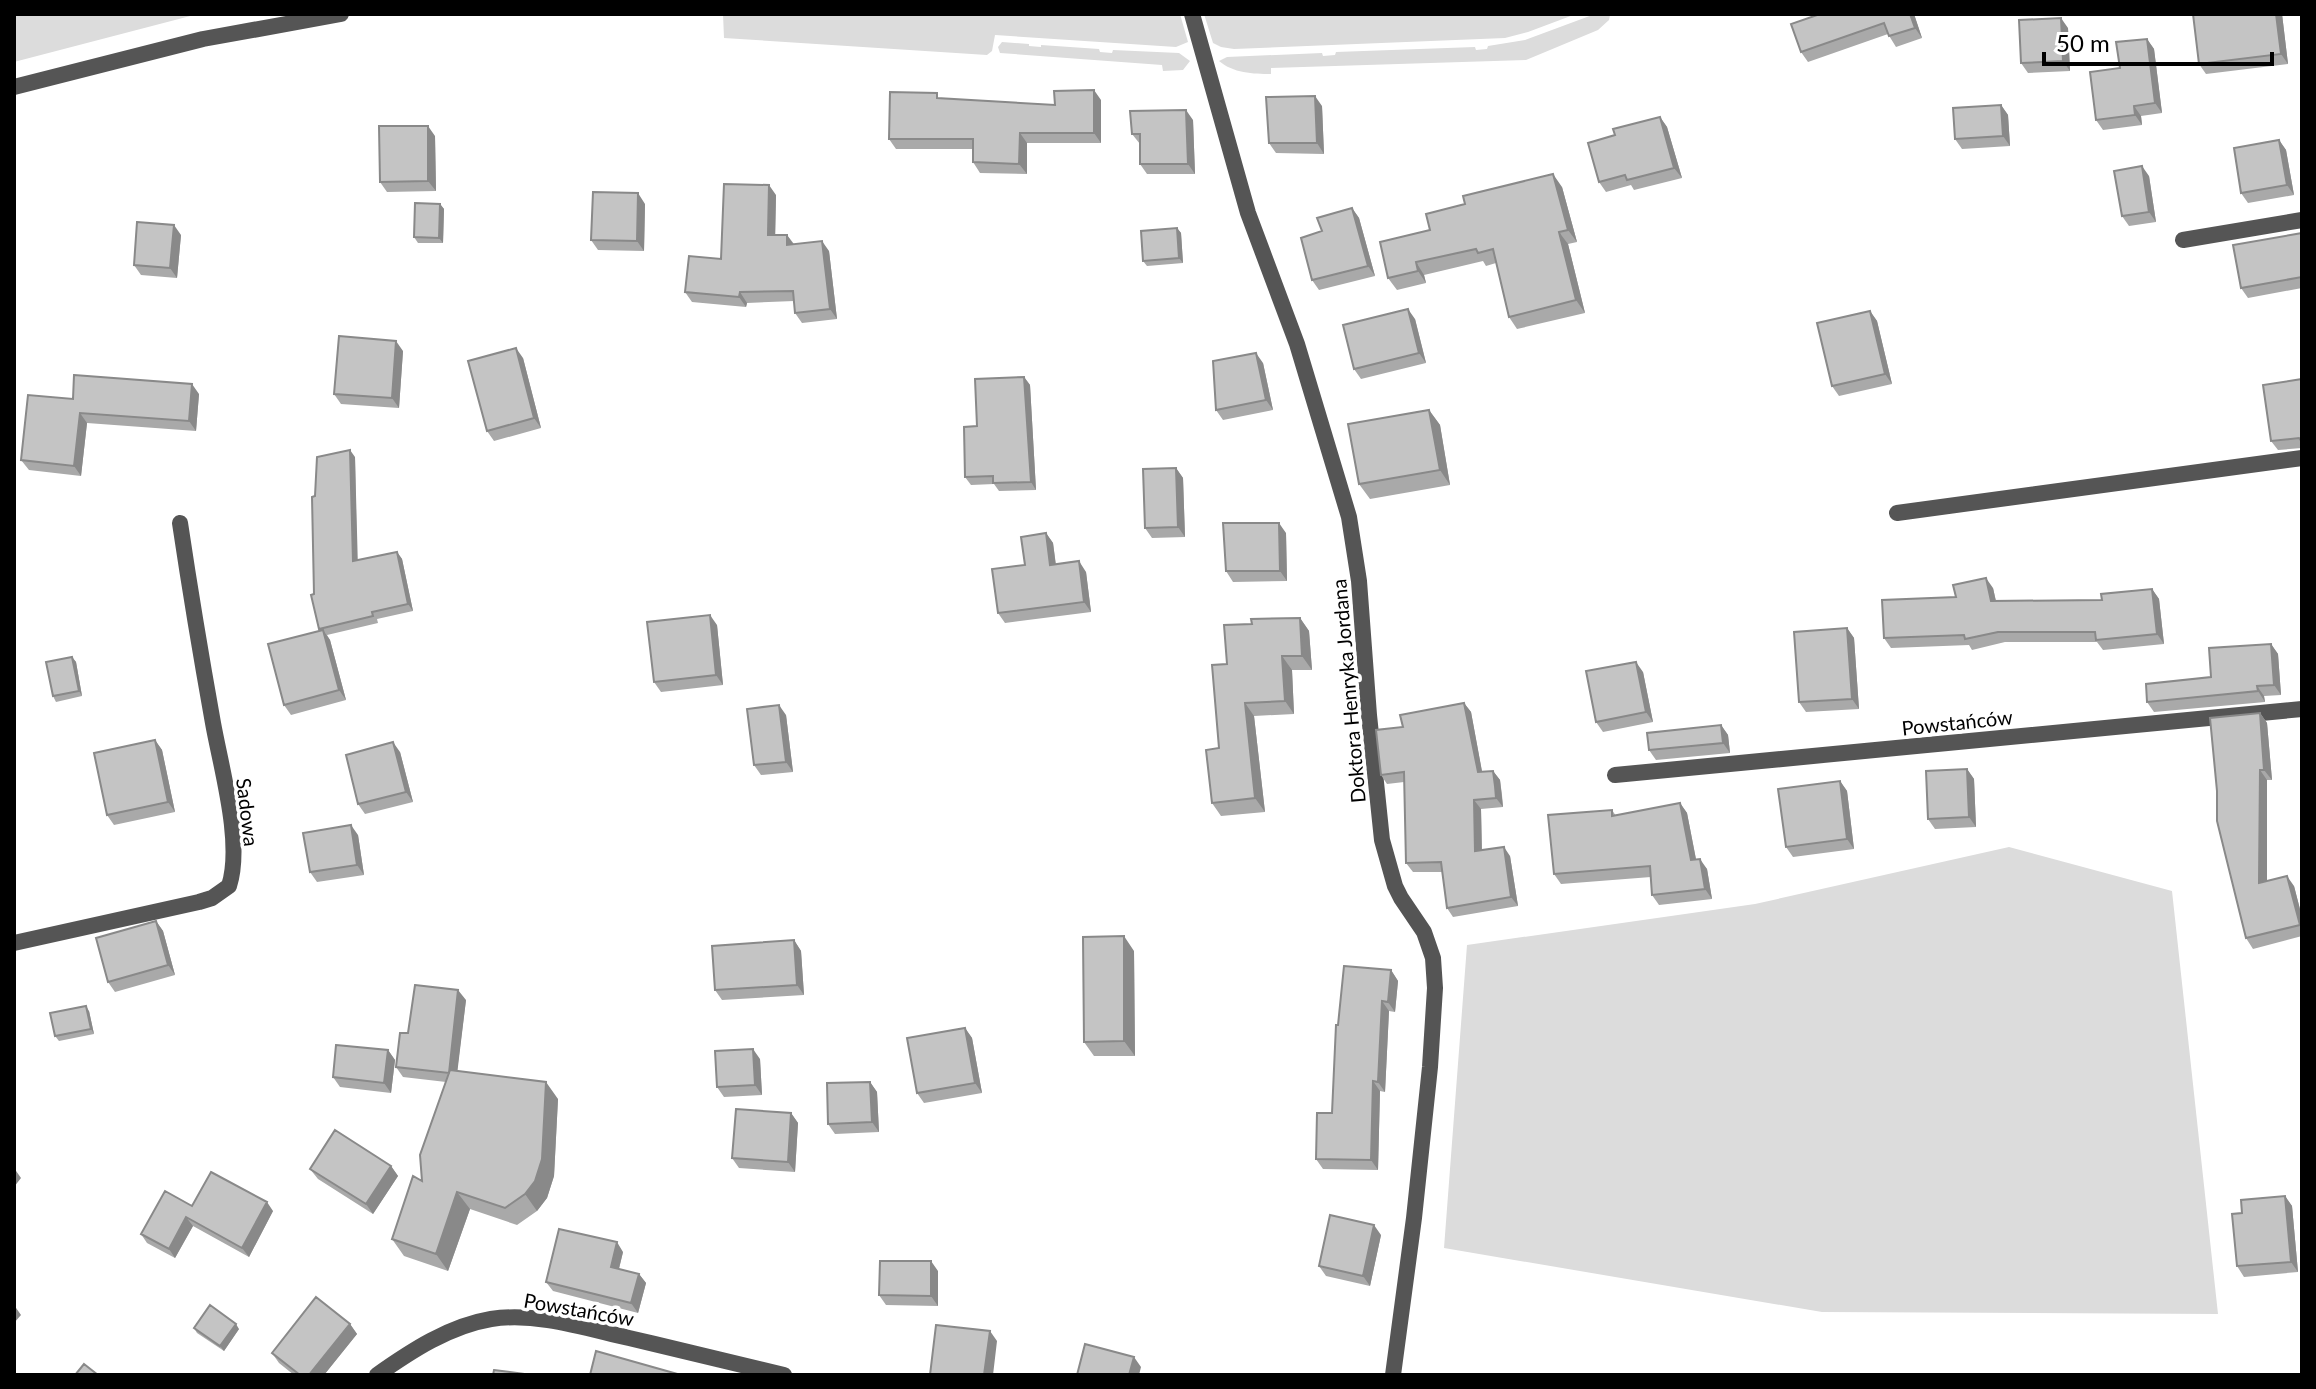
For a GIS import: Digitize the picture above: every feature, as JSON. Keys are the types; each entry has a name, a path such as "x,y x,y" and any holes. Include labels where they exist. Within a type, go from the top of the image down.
{"street":[{"path":"14,87 203,39 341,14"},
{"name":"Doktora Henryka Jordana","path":"1192,14 1252,226 1297,344 1349,517 1359,581 1382,840 1395,886 1424,932 1433,958 1435,988 1428,1082 1393,1375"},
{"path":"2183,240 2302,220"},
{"path":"1897,513 2302,458"},
{"name":"Sadowa","path":"14,943 199,902 212,898 229,886 234,864 227,794 180,523"},
{"name":"Powstańców","path":"1615,775 2302,709"},
{"name":"Powstańców","path":"377,1375 454,1330 489,1320 517,1317 578,1326 784,1375"}],"shaded area":[{"path":"14,14 198,14 14,62"},
{"path":"723,14 1180,14 1188,42 1176,47 995,35 992,51 987,55 724,38"},
{"path":"1204,14 1576,14 1505,38 1234,49 1213,43"},
{"path":"1595,14 1608,14 1609,20 1598,30 1526,60 1271,68 1271,74 1237,70 1219,61 1227,57 1322,53 1323,56 1335,55 1336,52 1487,49 1488,46 1525,40"},
{"path":"1002,42 1099,49 1100,52 1112,53 1113,50 1179,53 1190,61 1183,70 1163,71 1162,65 1000,53 998,47"},
{"path":"2009,847 2172,891 2218,1314 1822,1312 1444,1248 1467,945 1755,904"}],"building":[{"path":"1820,14 1910,14 1915,28 1889,36 1884,23 1801,52 1791,24"},
{"path":"2193,14 2276,14 2281,54 2199,64"},
{"path":"2061,18 2063,61 2021,63 2019,20"},
{"path":"2147,39 2155,103 2134,106 2135,115 2096,120 2090,72 2120,68 2116,42"},
{"path":"1094,90 1094,133 1020,133 1019,164 973,162 973,139 889,139 890,92 937,93 937,98 1055,105 1054,91"},
{"path":"1315,96 1317,143 1269,143 1266,97"},
{"path":"2001,105 2003,136 1955,139 1953,108"},
{"path":"1186,110 1188,164 1140,164 1140,134 1132,134 1130,111"},
{"path":"1660,117 1674,168 1627,180 1625,175 1599,182 1588,143 1615,135 1613,129"},
{"path":"379,126 428,126 428,181 380,182"},
{"path":"2279,140 2287,185 2241,193 2234,148"},
{"path":"2142,166 2149,212 2122,216 2114,171"},
{"path":"1553,174 1568,230 1559,232 1576,300 1509,317 1493,249 1478,253 1476,249 1416,262 1418,271 1388,278 1380,242 1430,230 1426,214 1465,204 1463,196"},
{"path":"724,184 769,185 768,235 787,235 787,245 822,241 830,309 795,313 793,291 740,292 739,297 685,292 689,256 721,259"},
{"path":"593,192 638,193 637,241 591,240"},
{"path":"415,203 440,204 439,238 414,237"},
{"path":"1352,208 1368,266 1312,280 1301,238 1322,231 1317,218"},
{"path":"137,222 174,225 170,268 134,265"},
{"path":"1177,228 1179,258 1143,261 1141,231"},
{"path":"2302,233 2302,277 2241,288 2233,245"},
{"path":"1408,309 1419,353 1354,369 1343,325"},
{"path":"1870,311 1885,374 1832,386 1817,323"},
{"path":"339,336 396,341 392,398 334,394"},
{"path":"516,348 534,418 487,431 468,361"},
{"path":"1256,353 1266,400 1216,410 1213,361"},
{"path":"74,375 192,384 189,421 80,413 74,466 21,460 28,395 73,399"},
{"path":"1024,377 1031,482 993,483 993,476 965,477 964,427 977,426 975,379"},
{"path":"2302,379 2302,442 2299,438 2271,441 2263,385"},
{"path":"1429,410 1440,470 1359,484 1348,424"},
{"path":"350,450 353,561 397,552 408,604 319,629 311,595 314,594 312,497 315,496 317,457"},
{"path":"1176,468 1178,527 1145,528 1143,469"},
{"path":"1223,523 1279,523 1280,571 1226,571"},
{"path":"1046,533 1050,565 1079,561 1084,602 998,613 992,569 1025,565 1021,537"},
{"path":"1986,578 1991,601 2102,600 2101,594 2152,589 2157,634 2096,640 2095,632 1998,632 1965,639 1964,635 1884,638 1882,600 1956,597 1953,585"},
{"path":"710,615 716,675 654,682 647,622"},
{"path":"1300,618 1302,656 1282,656 1285,701 1245,703 1255,798 1212,803 1206,750 1219,748 1212,665 1227,664 1224,625 1252,624 1251,619"},
{"path":"1847,628 1852,699 1799,702 1794,632"},
{"path":"323,630 339,690 284,705 268,644"},
{"path":"2271,644 2274,685 2257,686 2258,691 2147,702 2146,684 2211,677 2209,648"},
{"path":"72,657 79,691 53,696 46,662"},
{"path":"1636,662 1646,712 1596,722 1586,671"},
{"path":"1464,703 1478,772 1493,771 1496,798 1474,800 1475,851 1504,847 1511,897 1447,908 1441,862 1406,863 1404,772 1381,775 1376,730 1403,727 1400,715"},
{"path":"779,705 786,762 754,765 747,709"},
{"path":"2260,713 2264,770 2260,770 2259,883 2287,876 2300,925 2246,938 2217,821 2210,718"},
{"path":"1721,725 1723,743 1649,750 1647,733"},
{"path":"155,740 168,802 107,815 94,753"},
{"path":"393,742 406,792 358,804 346,755"},
{"path":"1967,769 1969,817 1928,819 1926,771"},
{"path":"1840,781 1847,839 1786,847 1778,789"},
{"path":"1680,803 1691,860 1700,859 1705,889 1652,895 1650,866 1554,874 1548,815 1612,810 1612,816"},
{"path":"351,825 357,865 310,872 303,833"},
{"path":"156,921 168,965 108,982 96,938"},
{"path":"1124,936 1124,1041 1084,1042 1083,937"},
{"path":"794,940 797,985 715,990 712,946"},
{"path":"1344,966 1391,970 1388,1002 1382,1001 1378,1082 1373,1081 1371,1160 1316,1159 1317,1113 1332,1113 1336,1025"},
{"path":"415,985 458,990 449,1073 396,1067 400,1033 408,1033"},
{"path":"86,1006 91,1029 55,1036 50,1013"},
{"path":"965,1028 975,1083 917,1093 907,1038"},
{"path":"336,1045 388,1050 384,1083 333,1077"},
{"path":"753,1049 755,1085 717,1087 715,1051"},
{"path":"450,1070 546,1082 542,1159 535,1181 525,1194 505,1208 457,1192 436,1254 392,1239 413,1176 422,1181 420,1155"},
{"path":"870,1082 872,1122 828,1124 827,1083"},
{"path":"736,1109 791,1113 788,1162 732,1158"},
{"path":"335,1130 391,1166 366,1204 310,1169"},
{"path":"211,1172 267,1202 242,1248 186,1217 169,1249 141,1234 165,1191 192,1206"},
{"path":"2285,1196 2291,1262 2237,1266 2232,1214 2242,1213 2241,1200"},
{"path":"1330,1215 1374,1225 1363,1276 1319,1266"},
{"path":"559,1229 617,1242 611,1267 639,1274 631,1303 546,1282"},
{"path":"880,1261 931,1261 931,1296 879,1295"},
{"path":"316,1297 350,1324 309,1375 300,1375 272,1353"},
{"path":"210,1305 236,1324 220,1346 194,1328"},
{"path":"936,1325 990,1331 984,1375 930,1375"},
{"path":"1085,1344 1134,1357 1129,1375 1077,1375"},
{"path":"596,1351 681,1375 590,1375"},
{"path":"84,1364 98,1375 75,1375"},
{"path":"494,1370 532,1375 493,1375"}]}
